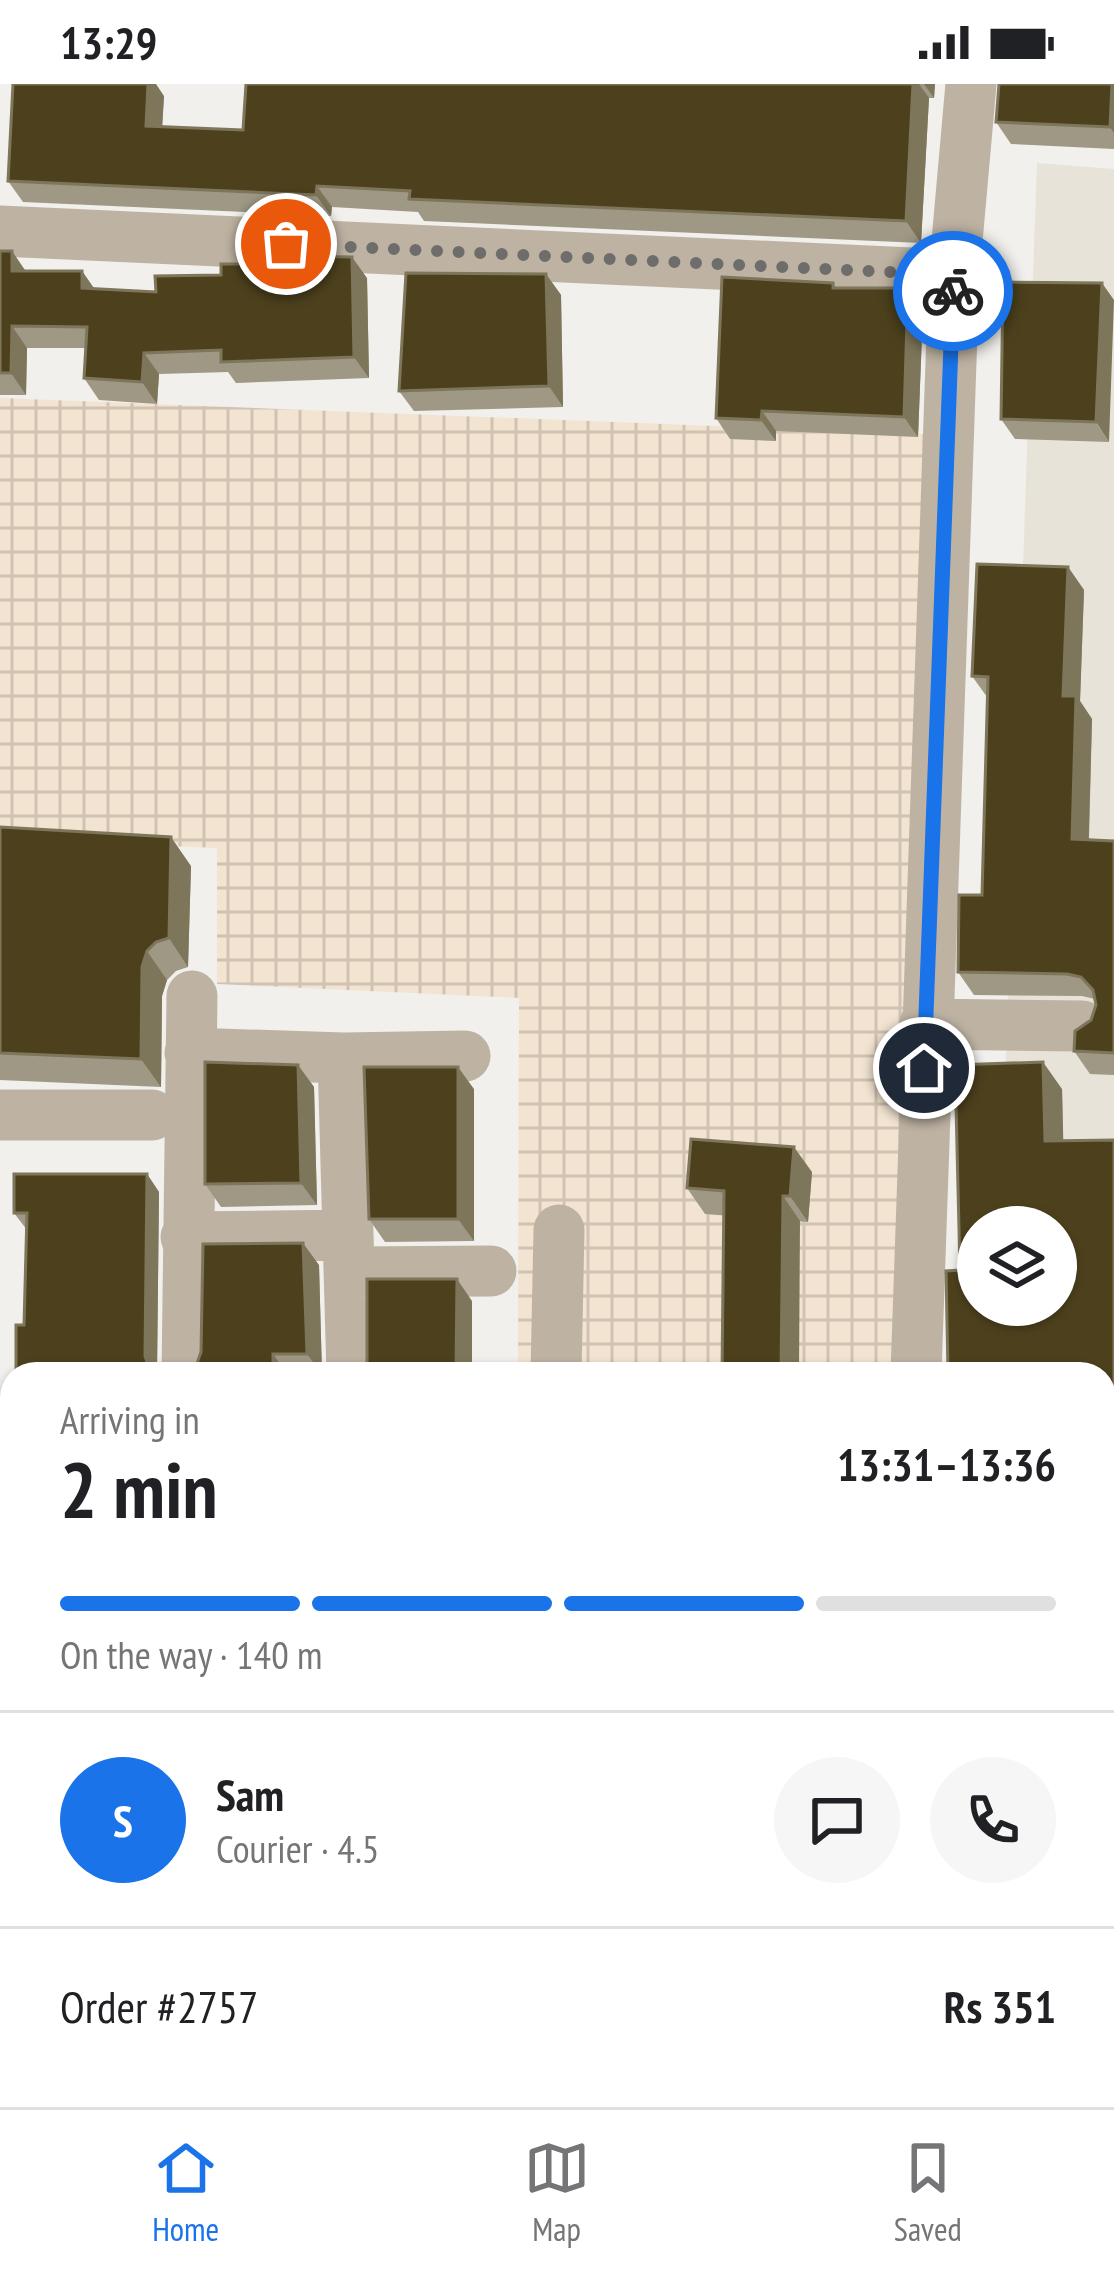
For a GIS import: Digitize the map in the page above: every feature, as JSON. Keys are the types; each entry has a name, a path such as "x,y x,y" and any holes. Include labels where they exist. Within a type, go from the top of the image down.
{"street":[{"path":"916,1362 954,275 971,84"},
{"path":"0,232 954,275"},
{"path":"187,1362 192,995"},
{"path":"926,1024 1082,1026"},
{"path":"190,1052 343,1058 466,1056"},
{"path":"343,1058 352,1362"},
{"path":"0,1115 152,1115"},
{"path":"556,1362 560,1230"},
{"path":"186,1237 491,1270"}],"shaded area":[{"path":"1037,163 1114,169 1114,1362 1096,1362 1071,1326 1077,1326 1077,1206 1001,1206"},
{"path":"0,398 946,435 912,1362 518,1362 519,998 217,984 217,848 0,839"}],"building":[{"path":"13,84 148,84 146,126 243,130 246,84 913,84 906,221 409,199 410,191 317,186 316,195 8,181"},
{"path":"999,84 1112,84 1110,127 996,122"},
{"path":"0,251 12,251 12,271 82,271 82,288 156,292 155,276 221,275 221,264 293,264 293,256 352,257 354,357 221,362 221,350 144,353 142,382 84,378 87,327 12,326 11,373 0,373"},
{"path":"406,273 546,274 549,386 399,391"},
{"path":"722,277 833,283 833,288 908,288 904,417 762,411 761,420 716,418"},
{"path":"1003,282 1102,283 1096,422 1001,419"},
{"path":"977,564 1068,567 1063,696 1076,696 1072,839 1114,841 1114,1053 1074,1051 1075,1031 1091,1020 1096,1005 1093,990 1081,977 958,972 959,895 982,895 988,677 972,676"},
{"path":"0,827 171,837 169,938 147,951 142,967 141,1059 0,1053"},
{"path":"205,1062 298,1065 301,1183 205,1184"},
{"path":"1043,1062 1045,1141 1114,1140 1114,1362 948,1362 946,1271 957,1270 957,1326 1077,1326 1077,1206 958,1206 955,1065"},
{"path":"364,1067 458,1067 458,1219 369,1219"},
{"path":"691,1139 794,1147 790,1196 783,1196 781,1362 722,1362 724,1191 687,1188"},
{"path":"14,1174 147,1174 147,1362 16,1362 16,1325 24,1325 27,1213 14,1213"},
{"path":"303,1243 307,1354 273,1354 273,1362 197,1362 203,1244"},
{"path":"367,1279 457,1279 456,1362 367,1362"}],"way so far":[{"path":"286,244 954,275 953,291"}],"route":[{"path":"924,1068 953,291"}]}
